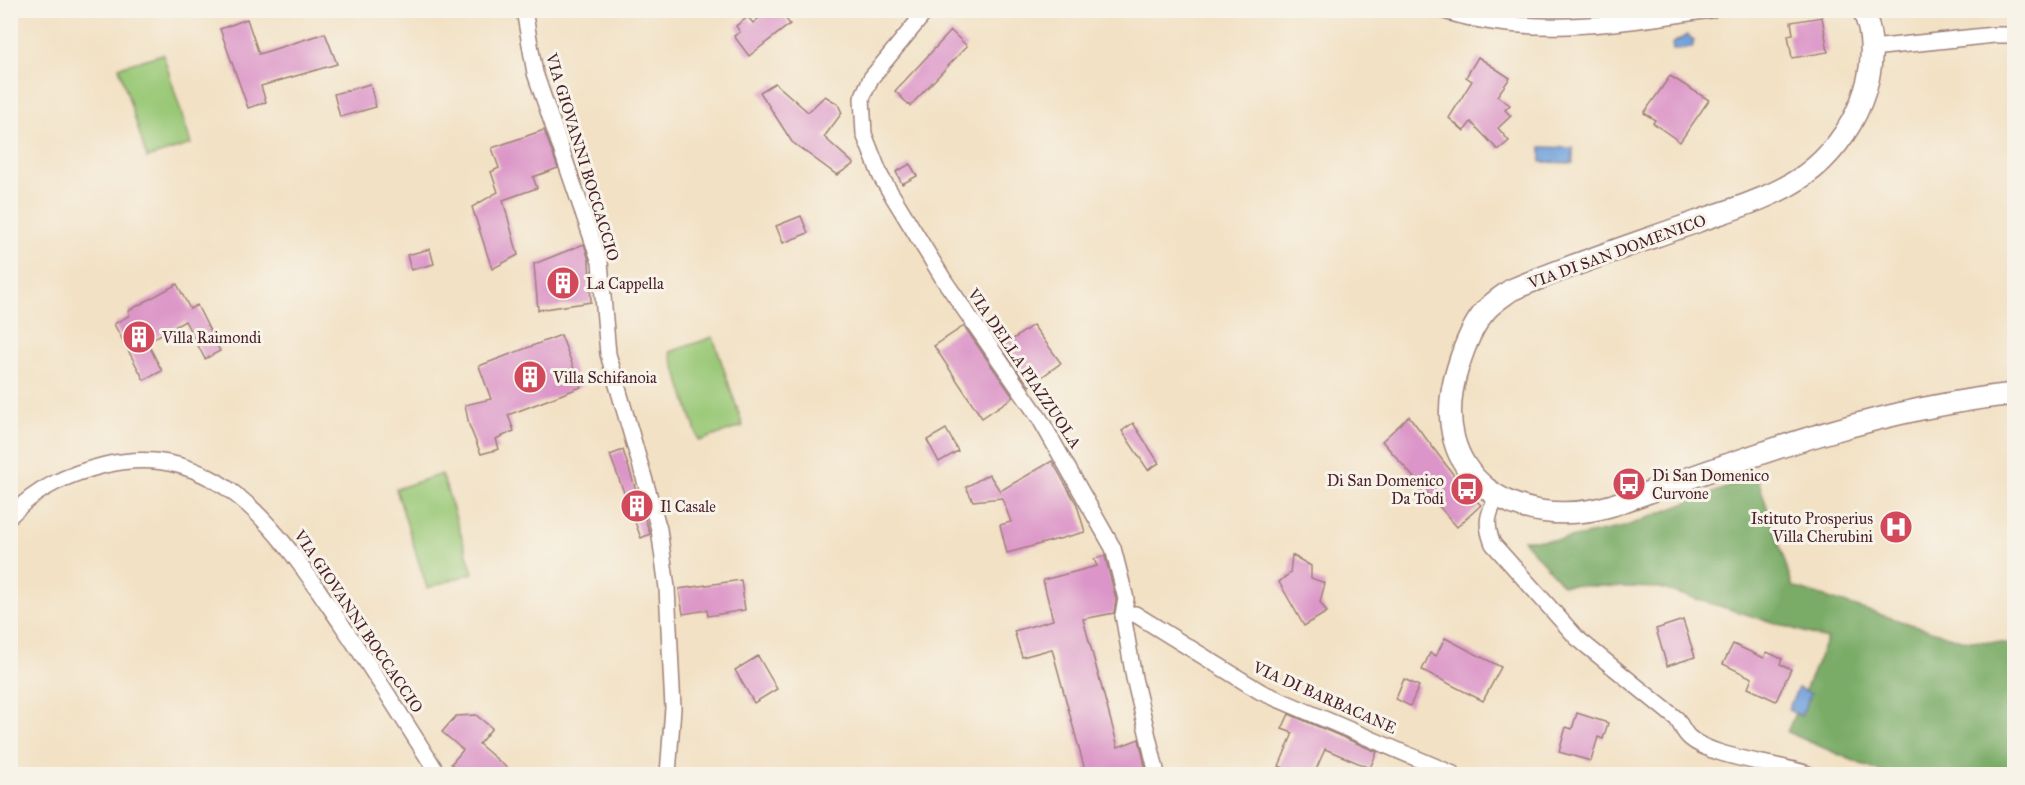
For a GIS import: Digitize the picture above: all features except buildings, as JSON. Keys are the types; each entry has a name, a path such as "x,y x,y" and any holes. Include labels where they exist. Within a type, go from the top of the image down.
{"main road":[{"name":"VIA DI SAN DOMENICO","path":"1863,10 1872,48 1866,88 1856,116 1834,148 1805,176 1753,202 1543,276 1511,290 1487,310 1470,333 1449,399 1453,437 1463,464 1476,480 1498,496 1537,511 1578,514 1613,505 1829,430 1956,401 2014,394"}],"street":[{"name":"VIA GIOVANNI BOCCACCIO","path":"524,10 535,73 600,262 608,354 659,529 667,588 673,708 668,774"},
{"name":"VIA DELLA PIAZZUOLA","path":"927,10 871,78 862,98 864,134 881,177 933,261 1040,419 1094,510 1113,548 1126,599 1123,615 1134,678 1157,774"},
{"path":"1440,10 1521,25 1595,26 1711,10"},
{"path":"1872,48 1994,34 2014,35"},
{"name":"VIA GIOVANNI BOCCACCIO","path":"10,516 43,488 77,471 131,459 179,465 210,478 249,505 285,541 384,687 438,774"},
{"path":"1498,496 1487,518 1488,531 1493,544 1577,638 1677,718 1688,736 1698,744 1734,756 1783,765 1808,774"},
{"name":"VIA DI BARBACANE","path":"1123,615 1135,614 1261,692 1453,774"}],"green space":[{"path":"163,54 191,144 147,158 119,67"},
{"path":"713,337 743,426 699,441 670,352"},
{"path":"442,474 473,573 427,588 396,489"},
{"path":"1757,476 1793,587 1961,640 2014,644 2014,774 1884,774 1787,732 1827,639 1660,588 1563,585 1523,540 1560,540 1624,527"}],"water":[{"path":"1687,35 1694,40 1692,48 1673,50 1672,44"},
{"path":"1541,147 1573,148 1573,163 1541,162"},
{"path":"1798,688 1811,694 1801,716 1788,710"}],"place":[{"name":"La Cappella","path":"563,283"},
{"name":"Villa Raimondi","path":"139,337"},
{"name":"Villa Schifanoia","path":"530,377"},
{"name":"Di San Domenico Curvone","path":"1629,484"},
{"name":"Di San Domenico Da Todi","path":"1467,489"},
{"name":"Il Casale","path":"637,506"},
{"name":"Istituto Prosperius Villa Cherubini","path":"1896,527"}]}
